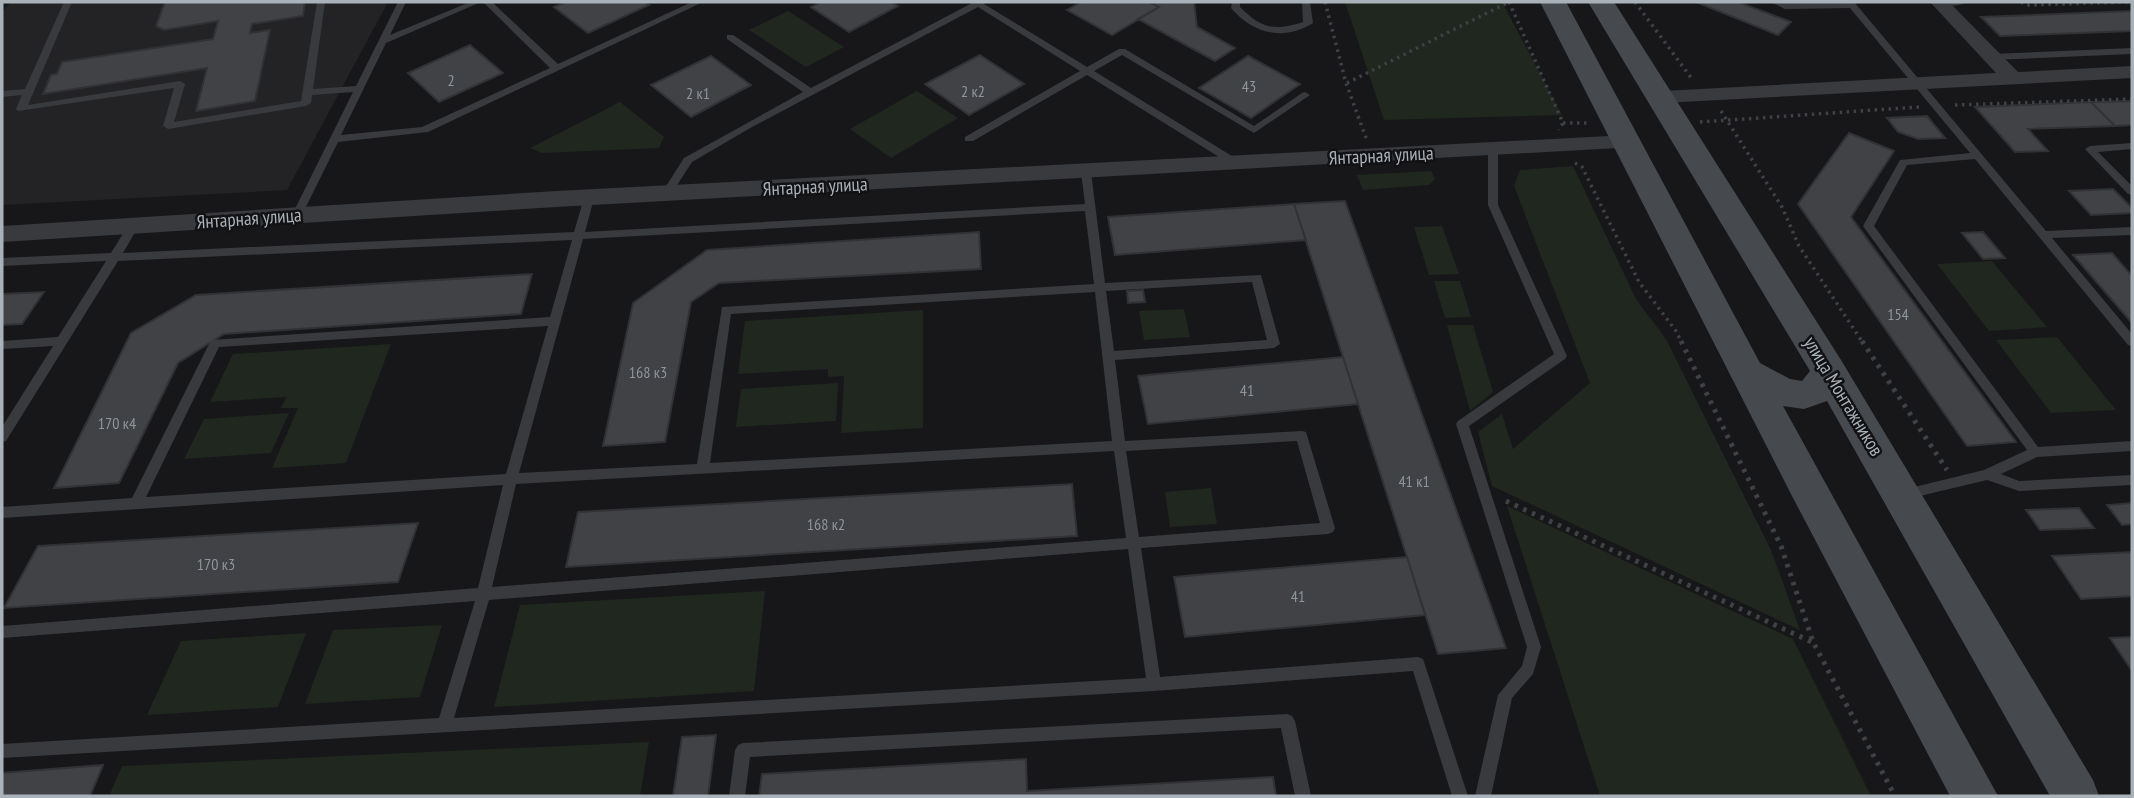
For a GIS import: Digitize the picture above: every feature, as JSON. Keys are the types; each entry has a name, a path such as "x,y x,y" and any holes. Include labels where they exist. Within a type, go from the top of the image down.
{"main road":[{"path":"1553,2 1806,485 1975,796"},
{"name":"улица Монтажников","path":"1601,2 1662,97 1903,495 2076,796"},
{"path":"1748,373 1767,387 1796,395 1818,389 1825,382 1828,370"}],"street":[{"path":"1939,2 2011,77"},
{"path":"1662,97 2132,72"},
{"name":"Янтарная улица","path":"2,234 589,198 1628,142"}],"lane":[{"path":"68,2 21,109 180,84 168,126 306,103 321,2"},
{"path":"297,215 402,2"},
{"path":"381,42 477,2"},
{"path":"487,2 556,68"},
{"path":"335,139 424,130 699,2"},
{"path":"666,194 688,160 978,2 1236,163"},
{"path":"1236,2 1235,8 1247,20 1265,30 1283,32 1308,23 1306,2"},
{"path":"1775,2 1786,6 1850,3 2132,342"},
{"path":"1939,2 1963,2"},
{"path":"730,37 810,92"},
{"path":"969,139 1122,51 1254,130 1305,95"},
{"path":"1992,57 2132,51"},
{"path":"307,92 359,89"},
{"path":"2,94 28,92"},
{"path":"2132,146 2090,149 2132,192"},
{"path":"1483,796 1505,695 1528,669 1534,647 1462,424 1560,356 1493,205 1493,149"},
{"path":"1977,156 1904,162 1868,226 2035,452"},
{"path":"1086,172 1107,356 1154,684"},
{"path":"444,725 484,594 511,479 589,198"},
{"path":"2,262 578,236 1090,207"},
{"path":"2,438 133,226"},
{"path":"2042,235 2132,231"},
{"path":"703,469 726,310 1257,278 1275,344 1107,356"},
{"path":"136,504 215,343 553,321"},
{"path":"2,345 60,341"},
{"path":"2,512 511,479 1302,436 1328,528 2,632"},
{"path":"1903,495 1987,475 2035,452 2132,446"},
{"path":"1987,475 2020,486 2132,480"},
{"path":"2,751 1154,684 1418,664 1460,796"},
{"path":"737,796 743,750 1287,721 1303,796"}],"path":[{"path":"1325,2 1346,83 1366,138"},
{"path":"1346,83 1509,2 1563,122 1557,134 1567,158 1582,167 1639,282 1676,331 1781,546 1813,642 1895,796"},
{"path":"1635,2 1690,78 1702,85 1715,87 1720,94 1728,107 1721,109 1725,121 1782,207 1799,246 1955,483"},
{"path":"2021,2 2027,5 2128,2"},
{"path":"1725,121 1936,106 2132,99"},
{"path":"1481,489 1813,642"}],"shaded area":[{"path":"11,2 388,2 287,190 2,205 2,12"},
{"path":"1345,2 1502,2 1562,115 1384,120"},
{"path":"788,11 844,47 806,67 749,30"},
{"path":"917,91 958,118 891,158 850,129"},
{"path":"620,102 664,137 659,148 542,153 530,148"},
{"path":"1573,166 1636,299 1666,339 1771,550 1800,630 1492,486 1478,432 1502,414 1513,449 1590,383 1514,186 1520,170"},
{"path":"1431,171 1435,179 1429,185 1363,190 1357,175"},
{"path":"1442,226 1459,274 1429,275 1414,227"},
{"path":"1992,261 2047,327 1989,331 1937,264"},
{"path":"1434,281 1460,281 1471,317 1445,318"},
{"path":"1184,309 1190,337 1144,340 1139,311"},
{"path":"923,310 923,428 841,433 844,376 828,377 828,369 738,374 745,321"},
{"path":"1447,325 1473,325 1493,392 1470,411"},
{"path":"2057,337 2116,410 2051,413 1996,340"},
{"path":"391,344 346,463 272,468 298,408 281,408 286,397 210,402 233,354"},
{"path":"838,383 836,421 736,427 741,389"},
{"path":"289,413 271,453 184,459 204,419"},
{"path":"1211,488 1217,524 1170,527 1165,492"},
{"path":"1507,506 1793,639 1871,796 1600,796"},
{"path":"765,591 754,691 494,707 520,605"},
{"path":"442,625 420,697 305,704 333,630"},
{"path":"306,633 278,707 147,715 181,641"},
{"path":"649,742 640,796 109,796 122,766"}],"building":[{"path":"165,2 305,2 303,16 252,24 250,33 270,30 255,101 196,111 207,68 43,94 51,75 57,74 62,62 213,39 218,21 164,30 156,26"},
{"path":"566,2 644,2 649,5 588,33 554,7"},
{"path":"821,2 891,2 898,6 849,32 811,7"},
{"path":"1081,2 1149,2 1159,7 1112,35 1067,10"},
{"path":"1149,2 1194,2 1197,27 1235,48 1215,61 1138,19 1159,7"},
{"path":"1696,2 1738,2 1791,22 1778,35"},
{"path":"2132,11 2132,31 2000,36 1981,17"},
{"path":"470,45 503,73 439,102 408,73"},
{"path":"980,55 1024,84 969,115 925,84"},
{"path":"711,56 751,85 691,117 651,85"},
{"path":"1248,56 1300,84 1251,118 1199,88"},
{"path":"2132,101 2132,125 2115,126 2091,102"},
{"path":"2091,102 2115,126 2028,129 2048,151 2015,152 1975,107"},
{"path":"1927,116 1945,138 1918,139 1898,132 1887,118"},
{"path":"1849,133 1894,151 1851,217 2016,442 1967,446 1798,204"},
{"path":"2113,189 2132,208 2132,213 2091,215 2069,191"},
{"path":"1345,201 1506,648 1438,654 1294,204"},
{"path":"1294,204 1306,240 1115,255 1108,217"},
{"path":"979,232 981,269 719,283 691,302 665,442 603,446 633,303 707,250"},
{"path":"1983,232 2005,258 1983,259 1962,233"},
{"path":"2112,253 2132,276 2132,323 2073,255"},
{"path":"532,274 521,314 224,334 178,363 119,483 54,488 131,333 196,295"},
{"path":"1143,290 1145,302 1128,303 1127,291"},
{"path":"44,292 22,324 2,325 2,294"},
{"path":"1343,357 1358,404 1148,424 1138,376"},
{"path":"1072,484 1077,536 566,567 578,512"},
{"path":"2132,503 2132,524 2122,525 2107,505"},
{"path":"2079,508 2094,528 2040,530 2026,510"},
{"path":"418,523 398,582 4,608 38,546"},
{"path":"2132,552 2132,596 2081,599 2052,556"},
{"path":"1407,557 1425,615 1185,637 1174,577"},
{"path":"2132,637 2132,671 2110,638"},
{"path":"716,735 708,796 673,796 682,737"},
{"path":"1026,759 1027,791 1273,777 1276,796 759,796 762,774"},
{"path":"103,765 90,796 2,796 2,773"}]}
